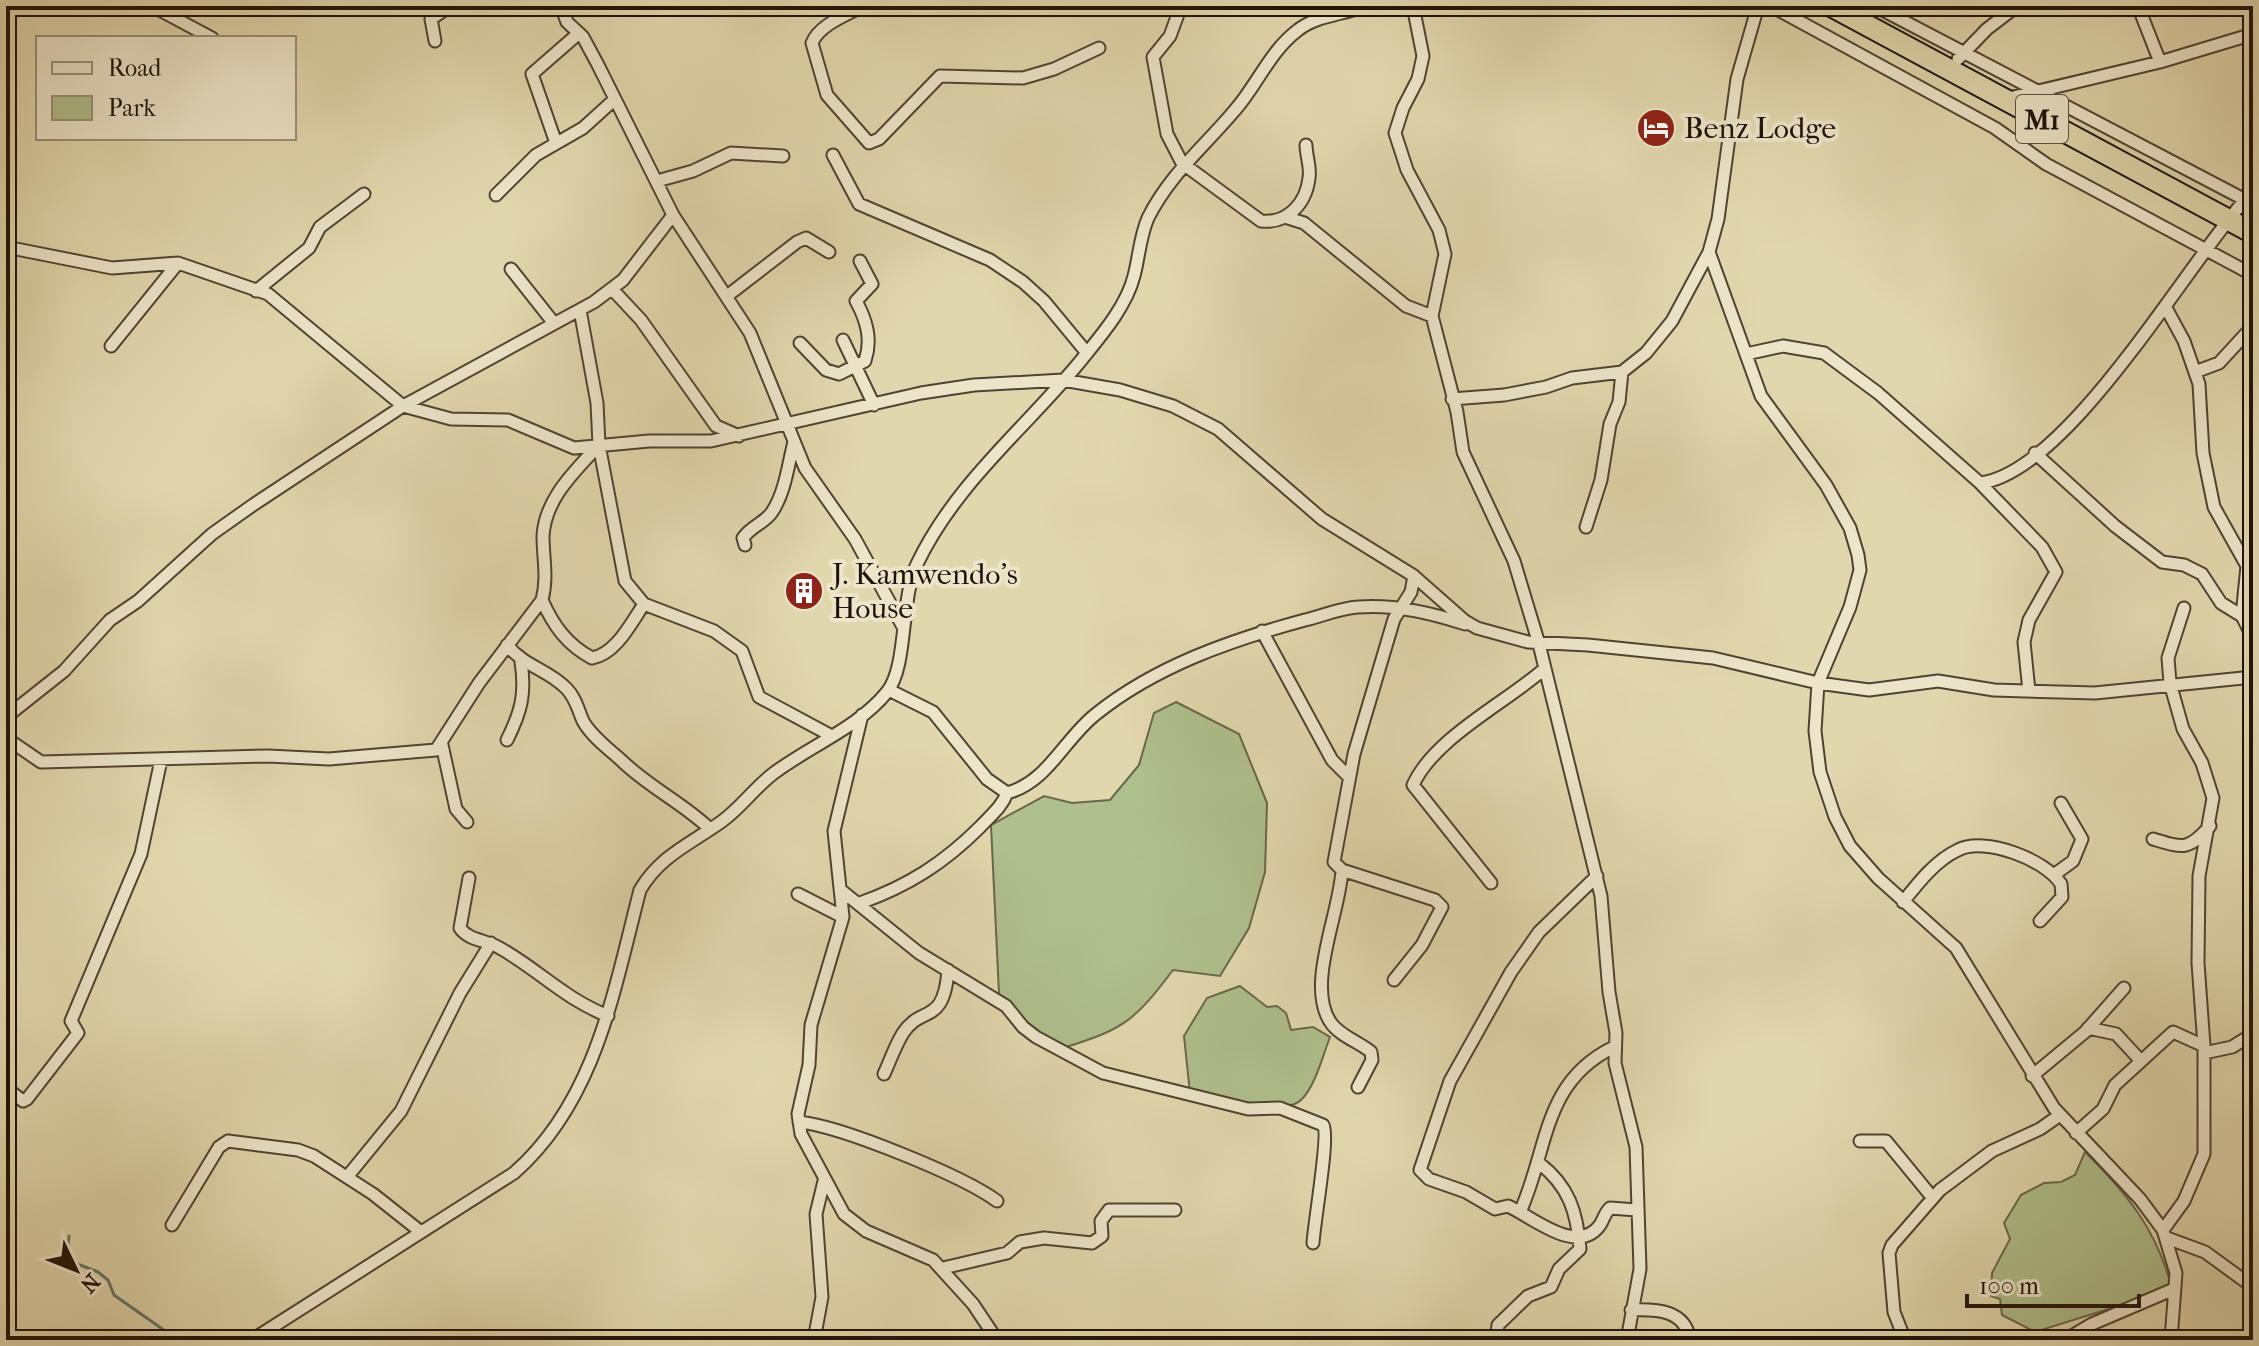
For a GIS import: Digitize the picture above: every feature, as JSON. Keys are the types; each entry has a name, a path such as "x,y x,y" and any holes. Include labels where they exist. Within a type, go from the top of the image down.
{"highway":[{"name":"M1","path":"1831,6 1956,62 2005,100 2253,233"}],"street":[{"path":"152,6 208,36"},
{"path":"435,41 433,16 450,6"},
{"path":"561,6 567,22 579,33 615,99 673,215 750,333 805,468 855,539 902,625"},
{"path":"863,6 815,35 812,43 827,95 869,143 879,139 940,76 1023,78 1054,69 1099,48"},
{"path":"1181,6 1170,36 1153,57 1167,134 1182,163 1261,221 1276,223 1288,218 1308,183 1306,145"},
{"path":"252,1340 514,1173 539,1149 592,1060 608,1016 640,890 664,859 729,816 773,773 862,715 889,690 897,667 908,591 918,563 946,517 986,462 1087,353 1125,298 1147,221 1182,163 1235,110 1283,42 1300,27 1320,18 1365,6"},
{"path":"1413,6 1423,56 1418,79 1403,108 1395,133 1407,170 1439,230 1445,254 1432,316 1463,452 1514,561 1539,644 1597,876 1615,1021 1614,1047 1636,1147 1640,1269 1627,1340"},
{"path":"1452,399 1504,395 1546,387 1572,378 1622,372 1646,353 1672,321 1709,252 1718,219 1737,79 1758,6"},
{"path":"1771,6 1995,128 2046,164 2208,248 2253,275"},
{"path":"1876,6 1956,62 2033,90 2250,198 2227,219 2102,388 2066,427 2001,477 1980,483"},
{"path":"1956,62 2017,6"},
{"path":"2138,6 2160,62"},
{"path":"556,143 532,74 579,33"},
{"path":"2005,100 2033,90 2160,62 2253,34"},
{"path":"496,195 536,155 583,128 615,99"},
{"path":"657,181 693,171 731,153 783,156"},
{"path":"833,155 859,204 990,260 1044,301 1087,353"},
{"path":"256,291 309,248 320,227 364,194"},
{"path":"6,717 42,691 110,620 138,601 212,534 403,406 580,310 612,289 673,215"},
{"path":"1288,218 1304,223 1406,306 1432,316"},
{"path":"727,296 806,238 829,252"},
{"path":"6,247 112,268 178,263 277,299 403,406 451,419 508,420 574,448 711,441 950,388 1063,380 1090,383 1146,397 1207,423 1241,447 1322,519 1414,576 1477,628"},
{"path":"1709,252 1761,396 1826,485 1850,528 1858,555 1860,570 1850,607 1818,683 1815,731 1820,772 1835,817 1850,846 1903,902 1956,948 2032,1076 2060,1115 2140,1199 2165,1234 2176,1273 2171,1340"},
{"path":"800,343 826,370 839,374 865,361 869,348 865,319 856,301 872,284 860,261"},
{"path":"111,346 178,263"},
{"path":"511,269 553,322"},
{"path":"612,289 641,320 716,426 740,436"},
{"path":"2165,306 2195,372 2201,395 2203,453 2214,507 2247,566 2242,616"},
{"path":"580,310 597,403 599,445 625,581 644,604 714,631 742,651 759,697 830,735"},
{"path":"2195,372 2219,363 2253,326"},
{"path":"843,340 874,405"},
{"path":"1746,354 1783,346 1824,353 1852,377 1878,393 1980,483 2042,547 2056,572 2029,620 2024,642 2029,691"},
{"path":"1586,527 1601,480 1610,424 1619,402 1622,372"},
{"path":"745,545 743,538 751,526 770,516 780,496 794,441"},
{"path":"6,738 21,752 41,762 206,757 353,758 429,753 442,745 479,683 542,600 546,584 544,525 549,509 559,490 599,445"},
{"path":"2035,453 2115,526 2162,562 2184,565 2202,574 2221,603 2242,616 2253,638"},
{"path":"1394,980 1422,945 1442,907 1435,900 1342,870 1334,862 1343,830 1349,777 1399,608 1411,592 1414,576"},
{"path":"542,600 565,637 592,658 601,657 621,637 644,604"},
{"path":"860,903 910,884 939,865 993,813 1007,793 1020,789 1043,773 1093,716 1120,696 1199,654 1262,631 1356,607 1399,608 1539,644 1588,645 1713,658 1818,683 1869,690 1938,681 2029,691 2128,691 2170,683 2250,680"},
{"path":"2165,1234 2202,1166 2204,1050 2198,963 2199,876 2213,798 2202,763 2183,729 2170,683 2168,658 2184,608"},
{"path":"1262,631 1332,760 1349,777"},
{"path":"507,645 521,662 544,671 567,688 584,723 669,801 687,806 710,829"},
{"path":"507,740 522,711 525,687 521,662"},
{"path":"1491,883 1413,785 1430,761 1479,715 1544,669"},
{"path":"889,690 933,712 987,779 1007,793"},
{"path":"862,715 834,831 843,917 811,1025 799,1122 801,1134 824,1181 855,1224 924,1255 943,1268 997,1340"},
{"path":"442,745 456,809 467,822"},
{"path":"6,1088 23,1101 27,1099 78,1033 71,1021 141,854 161,760"},
{"path":"2055,874 2073,861 2082,839 2061,803"},
{"path":"2153,839 2178,847 2190,846 2210,826"},
{"path":"1903,902 1941,861 1967,847 2018,855 2055,874 2061,884 2062,897 2040,921"},
{"path":"1342,870 1326,953 1322,1000 1333,1026 1371,1052 1372,1060 1358,1087"},
{"path":"1597,876 1539,932 1511,972 1450,1081 1420,1170 1429,1179 1466,1192 1495,1209 1508,1206 1556,1233 1579,1235 1600,1225 1610,1208 1637,1210"},
{"path":"469,878 460,928 465,935 491,943 570,999 608,1016"},
{"path":"842,891 919,953 1006,1006 1036,1037 1111,1076 1248,1109 1280,1108 1323,1125 1327,1134 1316,1198 1313,1243"},
{"path":"798,894 843,917"},
{"path":"347,1177 401,1111 460,993 491,943"},
{"path":"884,1074 904,1030 932,1014 940,1004 948,970"},
{"path":"2032,1076 2088,1028 2124,988"},
{"path":"2088,1028 2116,1034 2141,1061"},
{"path":"2076,1133 2095,1118 2115,1085 2173,1032 2204,1050 2232,1047 2253,1034"},
{"path":"1520,1212 1539,1163 1545,1134 1565,1086 1580,1069 1614,1047"},
{"path":"1902,1338 1894,1312 1889,1253 1932,1197 1992,1151 2040,1129 2060,1115"},
{"path":"799,1122 821,1125 869,1143 980,1188 997,1201"},
{"path":"172,1225 219,1147 228,1141 298,1150 347,1177 421,1232"},
{"path":"1860,1141 1886,1141 1932,1197"},
{"path":"1496,1340 1498,1325 1528,1296 1551,1287 1559,1269 1580,1249 1573,1203 1564,1186 1539,1163"},
{"path":"814,1340 822,1297 816,1214 824,1181"},
{"path":"943,1268 1007,1253 1020,1242 1063,1238 1092,1243 1102,1236 1101,1221 1109,1210 1175,1210"},
{"path":"2165,1234 2205,1252 2253,1287"},
{"path":"2065,1340 2092,1324 2174,1289"},
{"path":"1631,1310 1675,1315 1688,1327 1690,1340"}],"green space":[{"path":"1176,702 1239,734 1267,803 1265,872 1249,928 1220,976 1173,970 1128,1020 1116,1028 1066,1047 1034,1032 999,994 991,825 1044,796 1072,803 1110,800 1139,765 1154,713"},
{"path":"1240,986 1267,1007 1277,1006 1286,1013 1291,1030 1313,1027 1330,1037 1310,1087 1301,1100 1292,1105 1264,1107 1190,1093 1184,1036 1207,998"},
{"path":"2085,1152 2138,1212 2157,1246 2171,1285 2131,1302 2035,1332 2002,1315 2000,1299 1991,1296 1992,1273 2010,1239 2004,1223 2021,1195 2044,1183 2061,1182 2075,1175"}],"waterway":[{"path":"69,1236 67,1260 98,1272 108,1280 114,1295 178,1340"}],"place":[{"name":"Benz Lodge","path":"1656,128"},
{"name":"J. Kamwendo's House","path":"804,591"}]}
